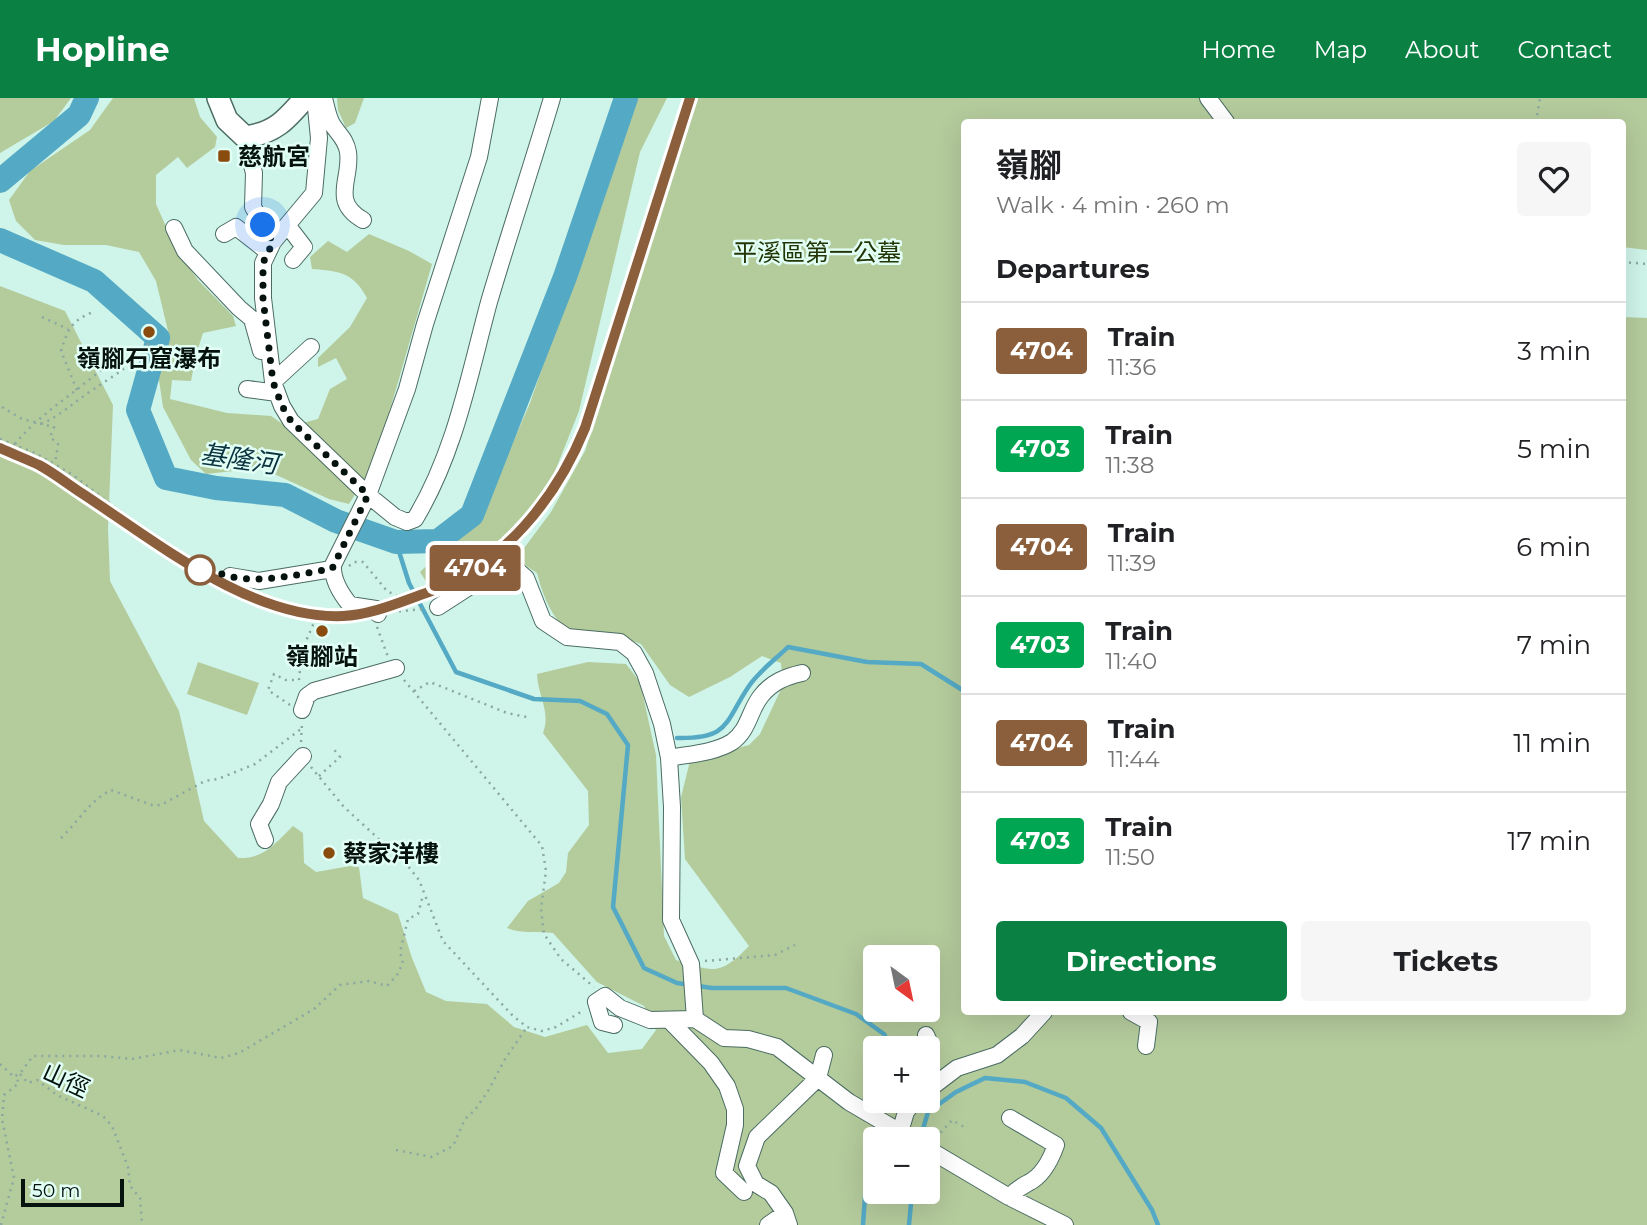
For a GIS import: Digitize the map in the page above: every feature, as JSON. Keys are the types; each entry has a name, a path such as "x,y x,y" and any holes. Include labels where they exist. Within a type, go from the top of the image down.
{"main road":[{"path":"218,98 227,120 245,137 271,131 290,116 305,98"}],"street":[{"path":"274,382 263,298 263,263 271,247 314,193 319,138 315,98"},
{"path":"324,98 332,125 343,136 349,153 343,197 353,214 363,220"},
{"path":"378,614 376,609 370,607 350,605 341,594 333,567 367,498 407,388 479,157 490,98"},
{"path":"174,228 184,251 252,318 263,358 291,421 367,498 407,522 415,519 428,497 448,448 552,98"},
{"path":"1208,98 1224,119"},
{"path":"245,137 254,173 253,207 271,247"},
{"path":"288,226 304,247 293,260"},
{"path":"224,234 236,227 271,247"},
{"path":"247,389 274,382 311,347"},
{"path":"438,607 503,565 519,571 526,578 542,621 567,637 620,642 634,653 646,673 662,724 669,758 672,807 671,920 691,964 695,1019"},
{"path":"230,576 260,581 333,567"},
{"path":"302,710 307,696 314,691 396,668"},
{"path":"669,758 707,752 732,742 747,727 760,697 783,678 802,673"},
{"path":"265,840 259,824 271,804 279,782 303,755"},
{"path":"600,999 650,1020 695,1019 724,1038 748,1039 777,1047 849,1102 892,1127"},
{"path":"600,999 602,1023 614,1025"},
{"path":"940,1081 957,1068 997,1055 1022,1036 1041,1015"},
{"path":"1136,1015 1149,1022 1146,1046"},
{"path":"669,1020 711,1063 727,1086 735,1109 735,1125 724,1173 744,1192"},
{"path":"768,1225 787,1219 771,1193 756,1184 747,1166 757,1137 818,1077 824,1055"},
{"path":"1009,1197 1019,1186 1031,1182 1051,1161 1056,1145 1010,1118"},
{"path":"728,1154 749,1161"},
{"path":"940,1156 1009,1197 1065,1225"}],"path":[{"path":"1536,119 1540,98"},
{"path":"1626,262 1647,264"},
{"path":"77,390 61,351 68,329 93,312"},
{"path":"42,317 68,329"},
{"path":"41,424 61,414 125,370 135,362 149,342"},
{"path":"15,444 33,424 117,354"},
{"path":"2,407 33,424 54,427 50,437 58,444 55,464"},
{"path":"0,439 55,464 142,528 217,574 230,576"},
{"path":"354,562 363,562 387,591 403,599"},
{"path":"404,612 438,607"},
{"path":"314,691 299,680 286,680 274,674 268,690 292,707 302,710 303,755 344,807 408,866 419,880 443,942 513,1016 527,1027 542,1031 556,1027 600,999 561,958 544,934 541,909 546,871 542,846 387,656 377,628 378,614"},
{"path":"299,680 299,663 313,625 322,624"},
{"path":"414,691 430,682 508,713 531,718"},
{"path":"61,838 79,821 87,806 111,790 152,805 161,805 205,781 218,779 255,764 302,728"},
{"path":"318,776 340,757 332,747"},
{"path":"0,1064 14,1077 33,1056 132,1059 180,1050 221,1058 239,1053 314,1009 340,985 369,981 387,986 403,963 400,952 408,919 418,914 423,895"},
{"path":"691,964 775,955 795,946"},
{"path":"396,1150 431,1157 453,1146 465,1119 488,1091 505,1059 527,1027"},
{"name":"山徑","path":"1,1225 14,1178 2,1119 4,1095 19,1083 14,1076 19,1073 28,1083 37,1080 57,1095 103,1116 112,1126 128,1167 130,1186 140,1198 142,1225"},
{"path":"940,1133 952,1120 964,1127"}],"green space":[{"path":"0,98 71,98 54,121 0,153"},
{"path":"113,98 194,98 200,117 217,137 215,147 187,168 178,157 156,175 156,204 175,247 198,280 233,316 236,326 203,333 191,381 172,380 170,399 227,413 271,416 287,427 318,419 330,389 347,379 336,358 318,367 318,358 350,327 367,298 362,289 344,274 312,269 310,257 328,241 347,252 369,234 432,264 375,462 349,504 329,499 261,468 206,474 191,460 163,407 158,373 169,335 156,281 139,252 106,245 64,245 35,240 16,221 9,200 30,171 90,130"},
{"path":"337,98 364,98 355,123 346,128 338,110"},
{"path":"635,98 667,98 640,152 579,411 552,479 516,526 471,564 427,583 420,572 481,515 530,403"},
{"name":"平溪區第一公墓","path":"698,98 1647,98 1647,250 1626,247 1626,119 961,119 961,1015 1626,1015 1626,317 1647,318 1647,1225 0,1225 0,286 65,311 113,405 108,529 110,581 179,711 204,821 238,858 263,853 293,826 303,833 304,863 316,872 359,867 363,898 398,914 426,992 446,1001 487,1004 514,1027 545,1037 587,1025 608,1053 642,1049 656,1030 644,1006 597,982 553,933 524,932 507,928 528,901 559,883 566,872 568,853 589,825 588,791 543,733 546,718 537,674 588,662 626,664 640,682 656,755 664,936 676,960 716,969 731,963 749,946 685,859 681,797 690,761 749,745 760,734 783,685 781,663 762,656 730,677 689,697 670,685 641,644 613,634 566,630 547,603 537,573 516,559 551,512 585,451 666,188"},
{"path":"198,662 259,683 247,715 187,694"}],"waterway":[{"path":"0,181 79,115 87,98"},
{"name":"基隆河","path":"0,240 94,281 158,338 138,410 166,478 216,488 285,495 336,521 396,542 438,541 472,515 565,277 626,98"},
{"path":"396,542 409,583 456,672 534,699 580,701 607,714 628,745 613,907 644,968 677,983 712,988 786,988 856,1014 885,1036"},
{"path":"677,738 707,736 724,726 753,681 788,647 867,662 921,664 961,689"},
{"path":"924,1127 928,1112 956,1092 985,1078 1025,1082 1066,1098 1101,1128 1152,1210 1158,1225"},
{"path":"863,1225 867,1168 883,1113"},
{"path":"909,1225 911,1204"}],"railway":[{"path":"0,448 45,468 173,555 206,574 240,592 274,605 308,614 354,615 387,607 456,580 481,565 524,526 559,480 573,454 585,428 690,98"}],"train":[{"name":"4704","path":"0,448 40,466 207,575 257,600 299,612 343,616 384,608 444,586 480,565 526,525 554,489 577,449 690,98"}],"place":[{"name":"慈航宮","path":"224,156"},
{"name":"嶺腳石窟瀑布","path":"149,332"},
{"name":"嶺腳站","path":"322,631"},
{"name":"蔡家洋樓","path":"329,853"}],"route":[{"path":"200,570 204,566 217,574 260,581 332,569 368,495 291,421 282,406 273,382 263,298 263,263 273,242 263,225"}]}
